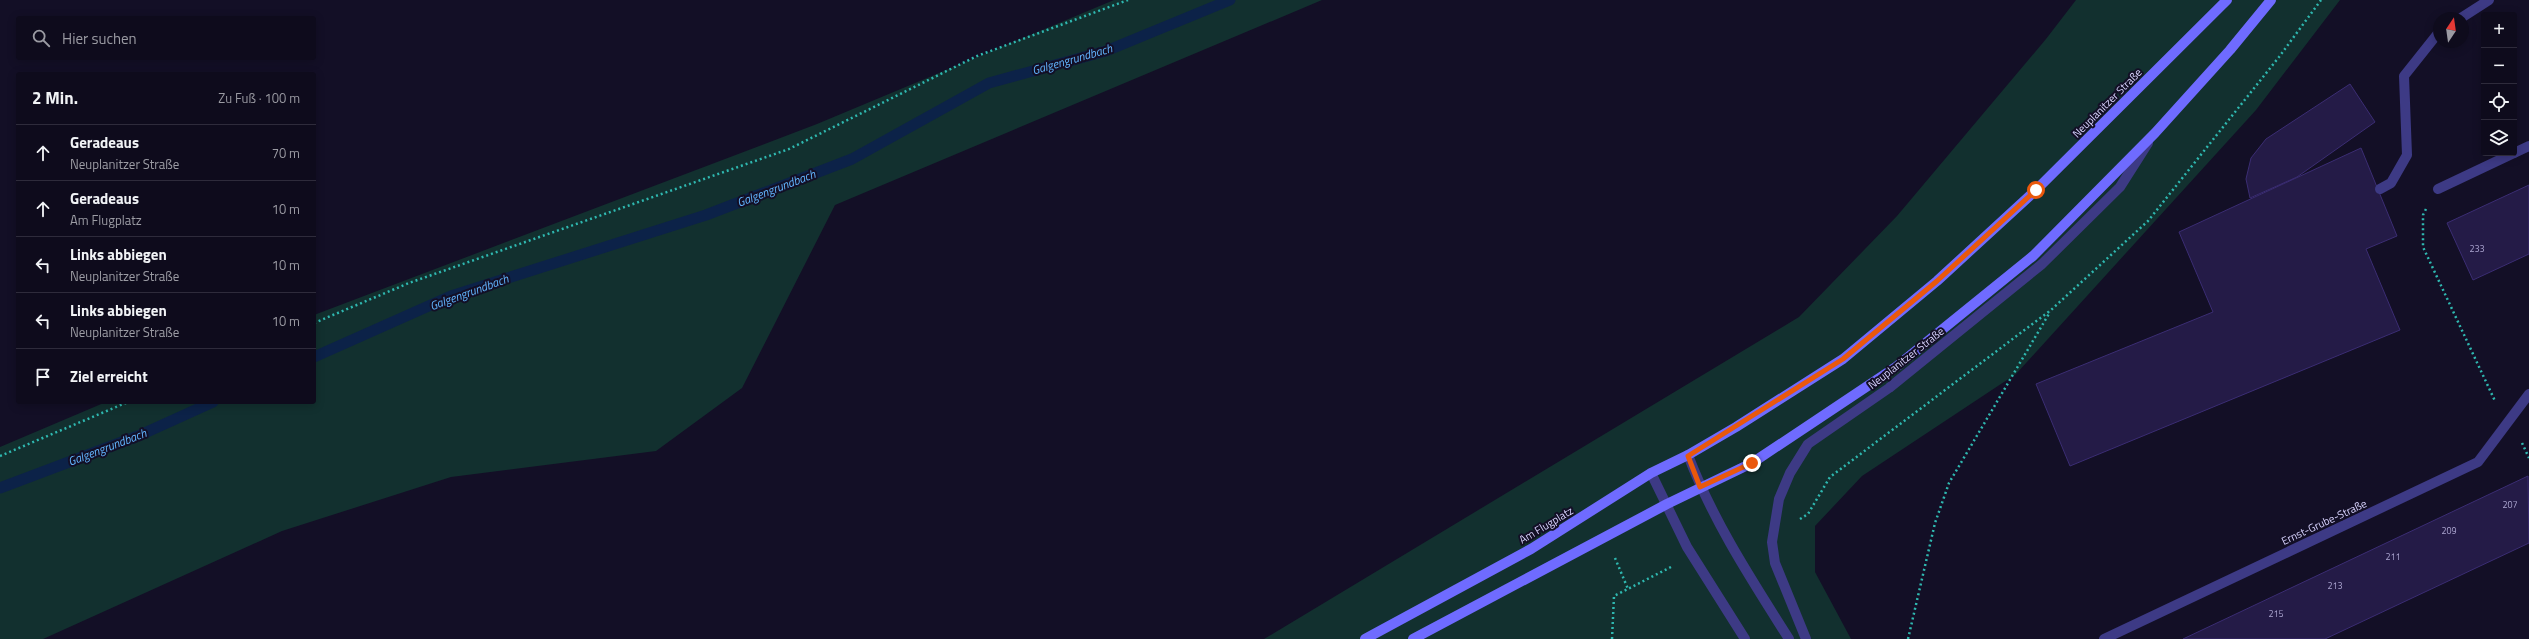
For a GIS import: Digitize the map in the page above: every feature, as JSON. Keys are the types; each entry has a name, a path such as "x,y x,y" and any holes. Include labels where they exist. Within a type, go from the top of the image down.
{"main road":[{"name":"Neuplanitzer Straße","path":"1736,427 1843,359 1937,281 2036,190 2227,0"},
{"name":"Neuplanitzer Straße","path":"1667,504 1752,463 1896,367 2033,256 2155,133 2230,50 2271,0"},
{"name":"Am Flugplatz","path":"1365,639 1531,549 1651,473 1688,456 1736,427"},
{"path":"1413,639 1606,538 1667,504"}],"street":[{"path":"2469,13 2489,0"},
{"path":"2380,189 2391,183 2407,155 2404,76 2433,40"},
{"name":"Neuplanitzer Straße","path":"1806,639 1775,563 1773,529 1779,498 1790,473 1808,444 1889,388 2042,264 2120,187 2155,133"},
{"path":"2517,152 2529,146"},
{"path":"2438,189 2508,156"},
{"name":"Ernst-Grube-Straße","path":"2104,639 2478,462 2529,394"},
{"path":"1688,456 1700,487 1728,542 1789,639"},
{"path":"1651,473 1693,556 1745,639"}],"path":[{"path":"316,322 409,283 789,149 977,56 1128,0"},
{"path":"1773,529 1790,525 1808,514 1830,477 2051,310 2148,221 2279,57 2321,0"},
{"path":"2438,189 2423,216 2423,246 2505,424 2520,440 2529,458"},
{"path":"1908,639 1935,523 1949,483 2051,310"},
{"path":"0,456 123,404"},
{"path":"1606,538 1628,589"},
{"path":"1612,639 1614,596 1693,556"}],"green space":[{"path":"1114,0 1322,0 835,205 742,388 656,451 451,477 282,531 43,639 0,639 0,447 101,404 316,404 316,314 817,124"},
{"path":"2076,0 2340,0 2256,110 2016,374 1862,476 1815,526 1815,572 1851,639 1264,639 1799,317 1897,216 2046,39"}],"building":[{"path":"2350,84 2375,122 2297,177 2250,198 2246,179 2251,158 2266,139"},
{"path":"2361,148 2397,236 2366,249 2400,330 2070,466 2036,384 2213,312 2179,232"},
{"path":"2529,185 2529,254 2473,280 2447,223"},
{"path":"2528,476 2529,543 2325,639 2183,639"}],"waterway":[{"name":"Galgengrundbach","path":"316,356 451,296 706,215 852,159 989,83 1106,51 1230,0"},
{"name":"Galgengrundbach","path":"0,488 138,436 209,404"}],"route":[{"path":"1752,463 1700,487 1688,456 1843,359 1937,281 2036,190"}]}
